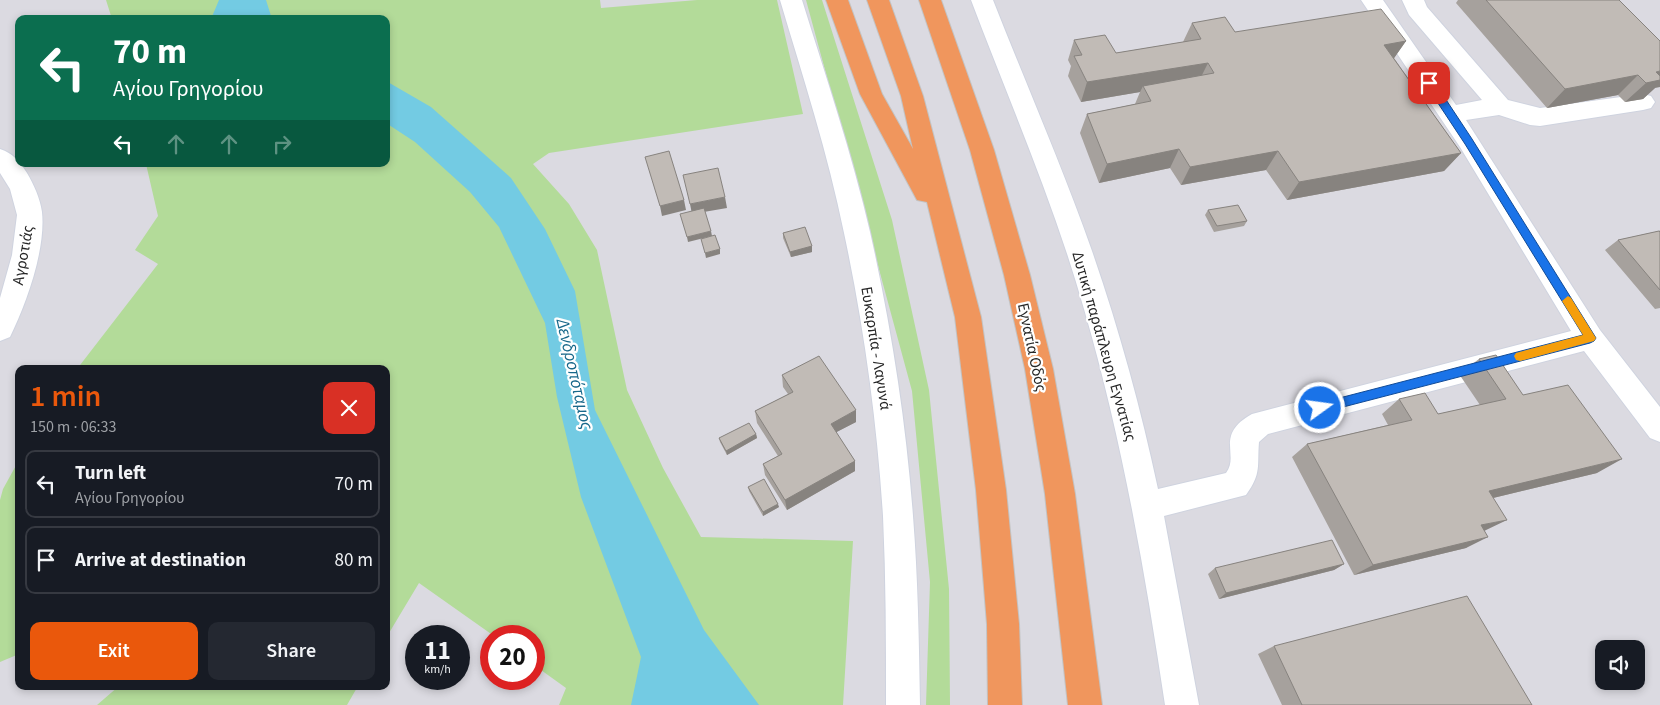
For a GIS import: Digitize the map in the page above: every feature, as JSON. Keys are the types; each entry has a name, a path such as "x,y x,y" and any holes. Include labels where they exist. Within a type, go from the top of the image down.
{"highway":[{"path":"837,0 871,94 944,227"},
{"path":"878,0 912,96 968,317 991,490 1004,624 1006,705"},
{"name":"Εγνατία Οδός","path":"930,0 982,150 1017,275 1039,369 1060,494 1085,705"}],"street":[{"name":"Ευκαρπία - Λαγυνά","path":"790,0 822,103 850,206 864,264 875,328 889,424 896,492 903,705"},
{"name":"Δυτική παράπλευρη Εγνατίας","path":"982,0 1080,252 1108,344 1148,506 1182,705"},
{"path":"1372,0 1450,114 1590,338 1660,429"},
{"path":"1413,0 1417,10 1500,106"},
{"path":"1450,114 1500,106 1530,116 1540,117 1643,102"},
{"name":"Αγροτιάς","path":"0,158 7,163 20,184 29,211 26,247 20,279 0,329"},
{"path":"1148,506 1235,485 1242,479 1246,471 1244,440 1247,432 1254,426 1590,338"}],"shaded area":[{"path":"0,0 1660,0 1660,705 0,705"}],"green space":[{"path":"106,0 600,0 601,8 697,0 777,0 803,114 549,153 533,164 569,204 597,250 627,390 663,468 701,537 853,541 843,705 559,705 566,688 545,673 545,625 480,626 419,583 390,631 390,365 80,365 158,264 135,250 158,216 147,167 390,167 390,15 111,15"},
{"path":"806,0 822,0 892,220 929,390 949,589 950,705 926,705 930,582 912,391"},
{"path":"15,467 15,656 0,662 0,500 3,489"},
{"path":"114,690 356,690 347,705 97,705"}],"water":[{"path":"219,0 266,0 271,15 213,15"},
{"name":"Δενδροπόταμος","path":"390,83 431,107 511,178 545,229 575,291 595,410 704,630 759,705 631,705 641,657 581,497 557,397 545,323 499,227 470,192 415,142 390,126"}],"building":[{"path":"1486,0 1619,0 1660,41 1660,71 1656,72 1660,76 1660,80 1646,83 1638,75 1565,89"},
{"path":"1381,9 1406,41 1384,45 1461,153 1299,182 1278,151 1190,167 1179,149 1107,164 1087,114 1151,101 1143,86 1214,73 1208,63 1087,82 1074,56 1082,55 1074,40 1105,35 1116,53 1201,39 1192,23 1225,17 1235,32"},
{"path":"669,151 684,200 660,206 645,157"},
{"path":"718,168 725,197 690,204 683,175"},
{"path":"1238,205 1247,221 1217,226 1208,210"},
{"path":"704,208 711,231 687,237 680,214"},
{"path":"805,227 812,246 790,252 783,233"},
{"path":"1660,232 1660,290 1618,240"},
{"path":"715,235 720,249 705,253 701,239"},
{"path":"1496,355 1523,395 1568,385 1622,459 1489,491 1507,520 1481,525 1488,537 1373,565 1307,444 1412,420 1399,399 1425,393 1438,414 1506,399 1479,359"},
{"path":"819,356 856,410 831,424 855,461 785,500 763,464 782,454 755,411 793,392 782,375"},
{"path":"749,423 756,434 726,451 719,438"},
{"path":"764,479 778,504 763,512 748,487"},
{"path":"1332,540 1344,564 1226,593 1215,568"},
{"path":"1467,596 1532,705 1302,705 1274,646"}],"slow traffic":[{"path":"1520,356 1590,338 1568,301"}],"route":[{"path":"1320,408 1590,338 1468,141 1429,83"}]}
